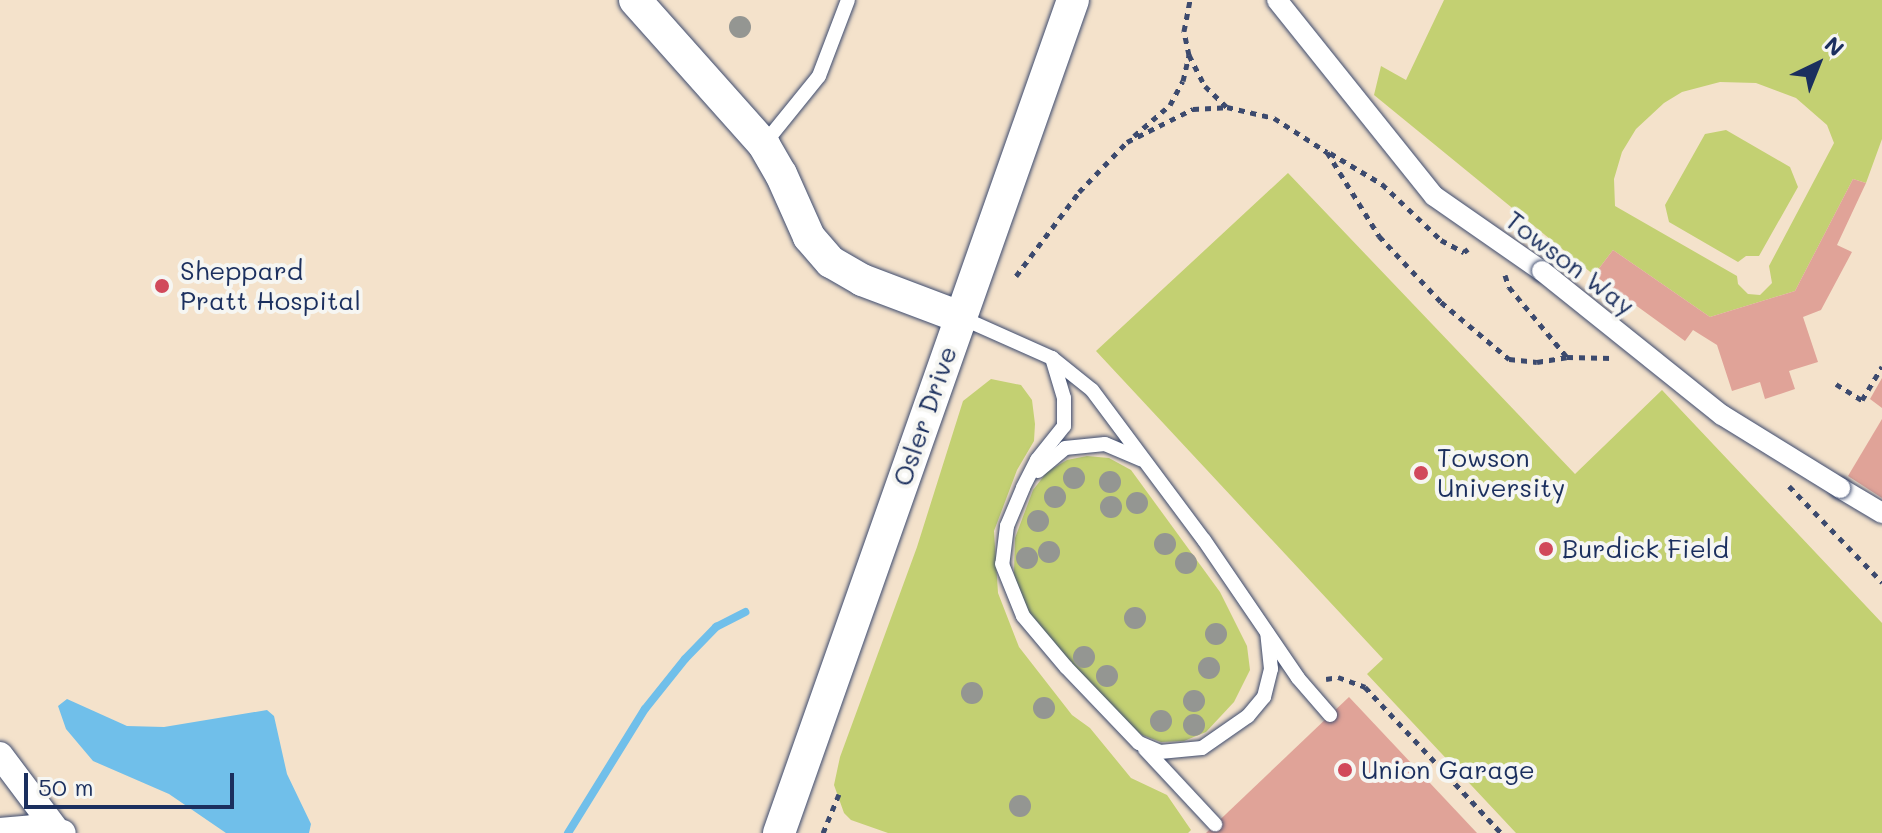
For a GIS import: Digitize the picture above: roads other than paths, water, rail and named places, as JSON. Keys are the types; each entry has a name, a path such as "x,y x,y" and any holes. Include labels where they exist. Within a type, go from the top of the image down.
{"street":[{"path":"635,0 764,145 781,174 809,237 831,262 862,280 960,317"},
{"name":"Osler Drive","path":"780,833 1073,0"},
{"name":"Towson Way","path":"1277,0 1434,196 1542,271 1722,415 1882,513"},
{"path":"0,755 60,832"},
{"path":"0,831 16,828 60,832"}],"lane":[{"path":"764,145 819,76 848,0"},
{"path":"960,317 1052,358 1092,390 1330,715"},
{"path":"1052,358 1064,398 1064,426 1037,460 1023,488 1007,526 1002,564 1023,616 1066,667 1215,824"},
{"path":"1023,488 1049,459 1065,448 1105,444 1145,461"},
{"path":"1139,743 1160,752 1202,748 1248,716 1264,697 1271,669 1267,633"}],"water":[{"path":"67,699 127,726 164,727 267,710 274,716 287,774 311,824 309,833 226,833 169,794 93,761 66,729 58,706"}],"waterway":[{"path":"568,833 645,709 685,659 716,627 745,612"}],"place":[{"name":"Sheppard Pratt Hospital","path":"162,286"},
{"name":"Towson University","path":"1421,473"},
{"name":"Burdick Field","path":"1546,549"},
{"name":"Union Garage","path":"1345,770"}]}
